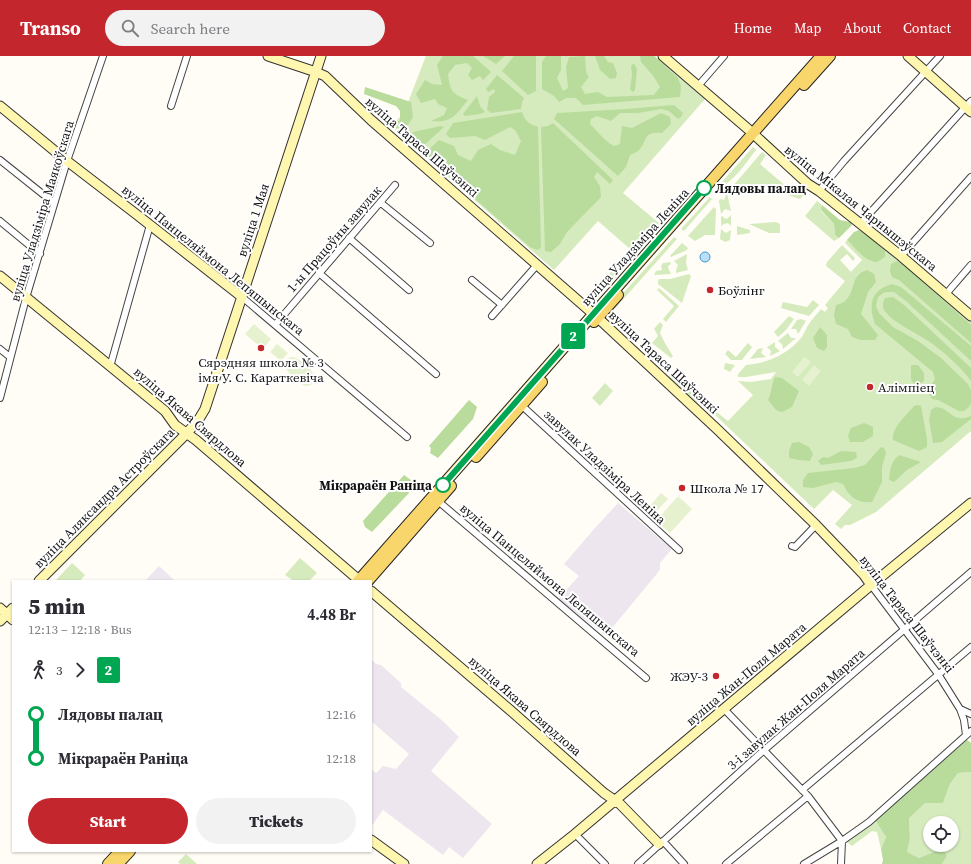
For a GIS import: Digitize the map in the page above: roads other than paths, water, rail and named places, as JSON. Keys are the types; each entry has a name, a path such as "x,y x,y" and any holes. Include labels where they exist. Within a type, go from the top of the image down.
{"main road":[{"name":"вуліца Уладзіміра Леніна","path":"362,580 755,135 821,56"},
{"name":"вуліца Уладзіміра Леніна","path":"755,135 830,56"},
{"name":"вуліца Уладзіміра Леніна","path":"362,580 438,501 519,403"},
{"path":"108,864 119,852"},
{"path":"118,864 129,852"}],"street":[{"name":"вуліца Уладзіміра Маякоўскага","path":"0,398 26,298 66,161 103,56"},
{"path":"171,106 187,56"},
{"name":"вуліца Тараса Шаўчэнкі","path":"268,56 324,76 371,120 596,315 714,426 816,525 864,575 904,631 938,674 960,709 969,733"},
{"name":"вуліца 1 Мая","path":"187,433 205,409 321,56"},
{"name":"вуліца Мікалая Чарнышэўскага","path":"663,56 755,135 808,184 901,256 971,316"},
{"path":"698,86 724,56"},
{"path":"860,224 969,107 908,56"},
{"path":"819,191 844,161 940,56"},
{"name":"вуліца Панцеляймона Лепяшынскага","path":"0,106 66,161 242,298 407,437"},
{"path":"0,160 54,203"},
{"path":"901,256 971,177"},
{"name":"1-ы Працоўны завулак","path":"275,325 395,186"},
{"path":"381,203 430,243"},
{"path":"0,221 40,254"},
{"path":"110,367 150,225"},
{"path":"349,238 409,290"},
{"path":"492,316 537,265"},
{"path":"946,294 971,265"},
{"path":"319,273 436,374"},
{"name":"вуліца Якава Свярдлова","path":"0,276 165,411 175,425 237,474 360,580"},
{"path":"472,280 502,305"},
{"path":"0,350 10,357"},
{"name":"завулак Уладзіміра Леніна","path":"519,403 679,550"},
{"name":"вуліца Аляксандра Астроўскага","path":"40,580 187,433"},
{"name":"вуліца Панцеляймона Лепяшынскага","path":"438,501 646,678"},
{"name":"вуліца Жан-Поля Марата","path":"537,864 575,834 871,585 971,503"},
{"path":"792,546 795,547 816,525"},
{"name":"3-і завулак Жан-Поля Марата","path":"638,864 764,751 971,572"},
{"name":"вуліца Якава Свярдлова","path":"372,592 604,793 620,804 684,864"},
{"path":"0,621 8,612"},
{"path":"802,790 971,647"},
{"path":"724,709 808,796 842,841 841,864"},
{"path":"960,709 971,714"},
{"path":"804,864 842,841 869,822 969,733"},
{"path":"726,864 808,796"},
{"path":"575,834 605,864"},
{"path":"372,841 404,864"}],"water":[{"path":"703,252 707,252 710,257 707,262 703,262 700,259 700,255"}],"place":[{"name":"Лядовы палац","path":"704,188"},
{"name":"Боўлінг","path":"710,290"},
{"name":"Сярэдняя школа № 3 імя У. С. Караткевіча","path":"261,348"},
{"name":"Алімпіец","path":"870,387"},
{"name":"Мікрараён Раніца","path":"443,485"},
{"name":"Школа № 17","path":"682,488"},
{"name":"ЖЭУ-3","path":"716,676"}]}
